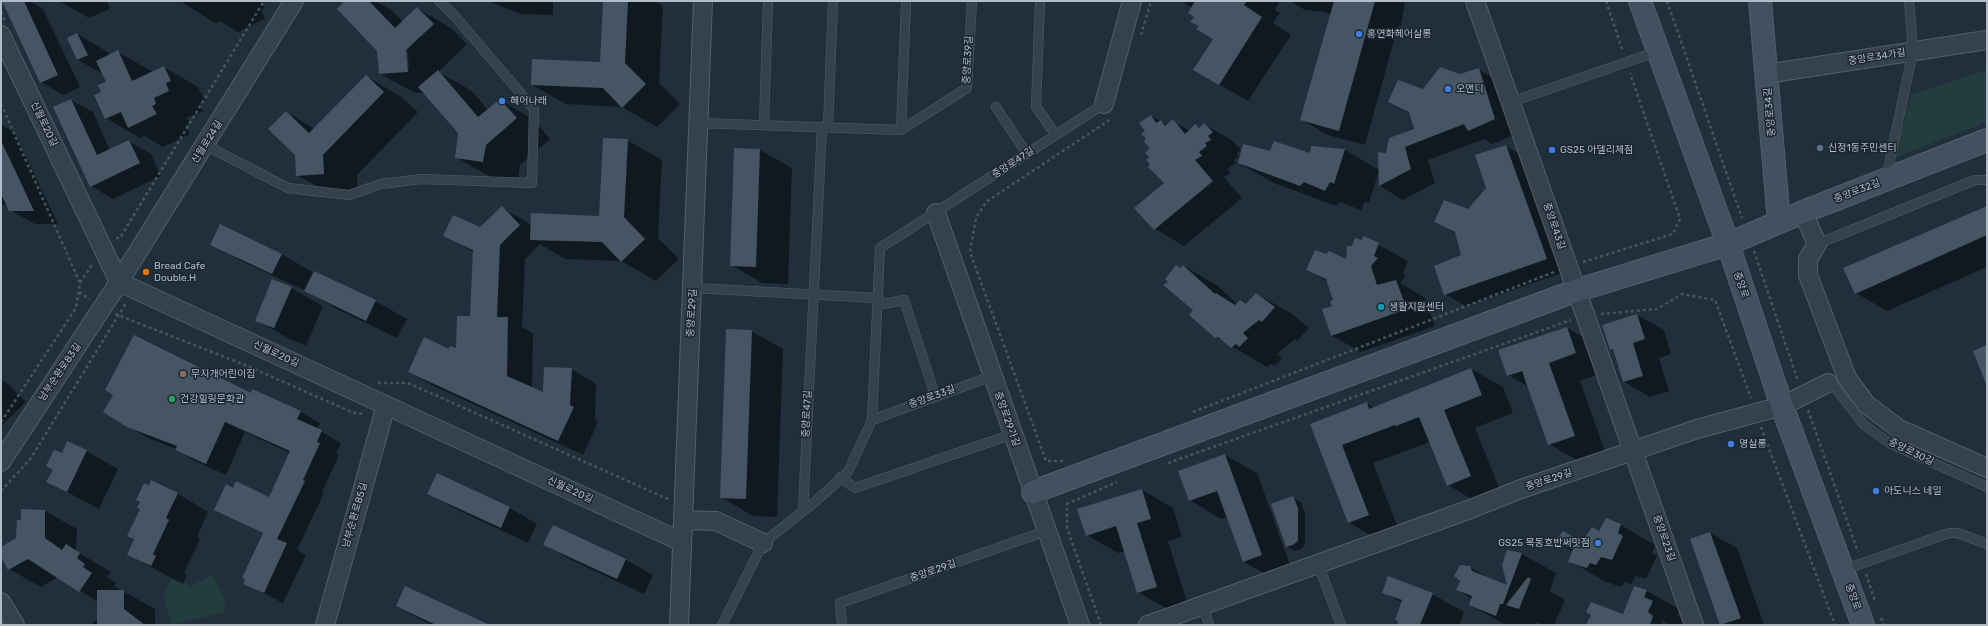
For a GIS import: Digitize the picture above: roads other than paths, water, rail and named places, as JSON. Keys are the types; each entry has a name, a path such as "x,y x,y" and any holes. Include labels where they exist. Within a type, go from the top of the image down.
{"street":[{"name":"신월로24길","path":"119,282 294,1"},
{"name":"중앙로29길","path":"680,625 703,1"},
{"path":"1111,109 1132,1"},
{"name":"중앙로43길","path":"1475,1 1568,267 1575,291 1634,450"},
{"name":"중앙로","path":"1640,1 1728,244 1782,406 1852,566 1871,618"},
{"name":"중앙로34길","path":"1760,1 1779,222"},
{"name":"신월로20길","path":"1,34 119,282 682,542"},
{"name":"중앙로34가길","path":"1766,74 1987,40"},
{"name":"중앙로32길","path":"1033,492 1575,291 1728,244 1779,222 1987,140"},
{"path":"1804,212 1817,244 1808,259 1808,275 1850,383 1866,404 1899,429 1987,468"},
{"name":"중앙로29가길","path":"936,213 1080,625"},
{"name":"남부순환로83길","path":"1,462 119,282"},
{"name":"중앙로30길","path":"1782,406 1829,383"},
{"name":"남부순환로85길","path":"324,625 386,405"},
{"name":"중앙로29길","path":"1148,625 1521,489 1697,428 1782,406"},
{"name":"중앙로23길","path":"1634,450 1694,625"},
{"path":"683,513 716,521 763,543"},
{"path":"1,602 15,625"}],"lane":[{"path":"205,145 288,188 349,194 381,184 421,179 532,183 534,109 453,14 439,1"},
{"path":"764,124 768,1"},
{"path":"825,127 833,1"},
{"path":"699,123 764,124 901,130 906,1"},
{"name":"중앙로39길","path":"901,130 967,88 972,1"},
{"path":"1040,1 1036,107 1056,135"},
{"path":"1886,180 1913,52 1909,1"},
{"path":"1511,102 1659,51"},
{"path":"996,107 1027,154"},
{"name":"중앙로47길","path":"722,625 763,543 816,501 840,477 848,472 872,420 880,248 1056,135 1111,109"},
{"name":"중앙로47길","path":"803,510 813,295 825,127"},
{"path":"1817,244 1975,180 1987,180"},
{"path":"693,288 813,295 877,302 904,300 935,395"},
{"name":"중앙로33길","path":"872,420 935,395 992,376"},
{"name":"중앙로30길","path":"1829,383 1864,425 1886,440 1987,487"},
{"path":"840,477 856,488 1013,434"},
{"name":"중앙로29길","path":"842,625 840,603 1046,531"},
{"path":"1852,566 1948,533 1958,533 1987,544"},
{"path":"1318,564 1341,625"},
{"path":"1203,605 1210,625"}],"place":[{"name":"홍연화헤어살롱","path":"1359,34"},
{"name":"오앤디","path":"1448,89"},
{"name":"헤어나래","path":"502,101"},
{"name":"신정1동주민센터","path":"1820,148"},
{"name":"GS25 아델리체점","path":"1552,150"},
{"name":"Bread Cafe Double.H","path":"146,272"},
{"name":"생활지원센터","path":"1381,307"},
{"name":"무지개어린이집","path":"183,374"},
{"name":"건강힐링문화관","path":"172,399"},
{"name":"명살롱","path":"1731,444"},
{"name":"아도니스 네일","path":"1876,491"},
{"name":"GS25 목동호반써밋점","path":"1598,543"}]}
